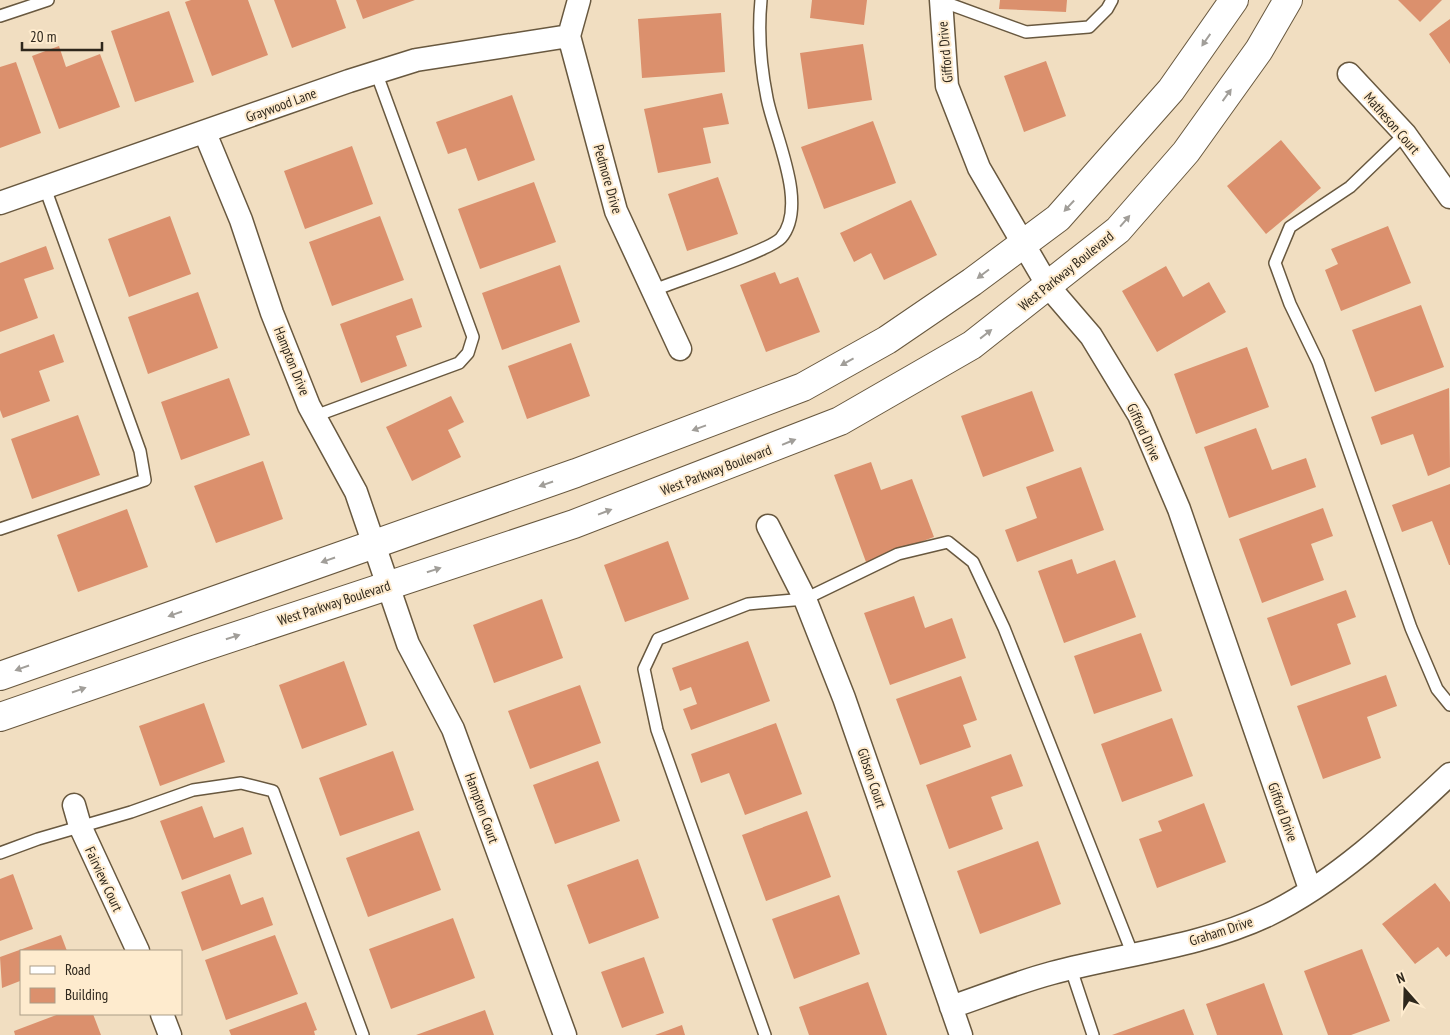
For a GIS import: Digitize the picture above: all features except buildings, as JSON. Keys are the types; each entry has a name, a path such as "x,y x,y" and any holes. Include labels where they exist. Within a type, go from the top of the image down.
{"street":[{"name":"Pedmore Drive","path":"578,0 569,36 616,212 680,349"},
{"path":"0,676 632,452 803,386 887,340 972,282 1058,218 1171,90 1234,0"},
{"name":"West Parkway Boulevard","path":"0,717 574,524 840,421 972,345 1118,230 1186,152 1259,50 1288,0"},
{"name":"Gifford Drive","path":"941,1 946,86 980,168 1022,245 1048,286 1091,336 1138,415 1179,509 1310,890"},
{"name":"Graywood Lane","path":"0,203 376,72 416,60 569,36"},
{"name":"Matheson Court","path":"1349,74 1405,134 1450,197"},
{"name":"Hampton Drive","path":"205,133 241,220 272,313 315,416 356,492 388,586"},
{"name":"Gibson Court","path":"768,526 805,599 844,698 961,1035"},
{"name":"Hampton Court","path":"388,586 408,644 453,729 565,1035"},
{"name":"Graham Drive","path":"951,1007 1051,973 1199,940 1267,915 1310,890 1383,838 1450,774"},
{"name":"Fairview Court","path":"77,816 138,950"},
{"path":"162,1015 170,1035"}],"lane":[{"path":"0,16 48,0"},
{"path":"651,290 763,248 780,239 788,226 792,209 790,186 767,98 759,18 761,0"},
{"path":"941,1 1026,32 1089,28 1112,0"},
{"path":"315,416 459,363 468,353 473,337 376,72"},
{"path":"1405,134 1350,187 1290,227 1275,263 1290,304 1318,362 1411,628 1437,689 1450,705"},
{"path":"0,529 145,480 140,451 45,188"},
{"path":"765,1035 657,730 644,669 658,639 748,604 805,599 898,554 948,542 973,562 1004,628 1133,955"},
{"path":"0,853 77,816 194,790 241,783 272,791 363,1035"},
{"path":"1070,969 1093,1035"}]}
